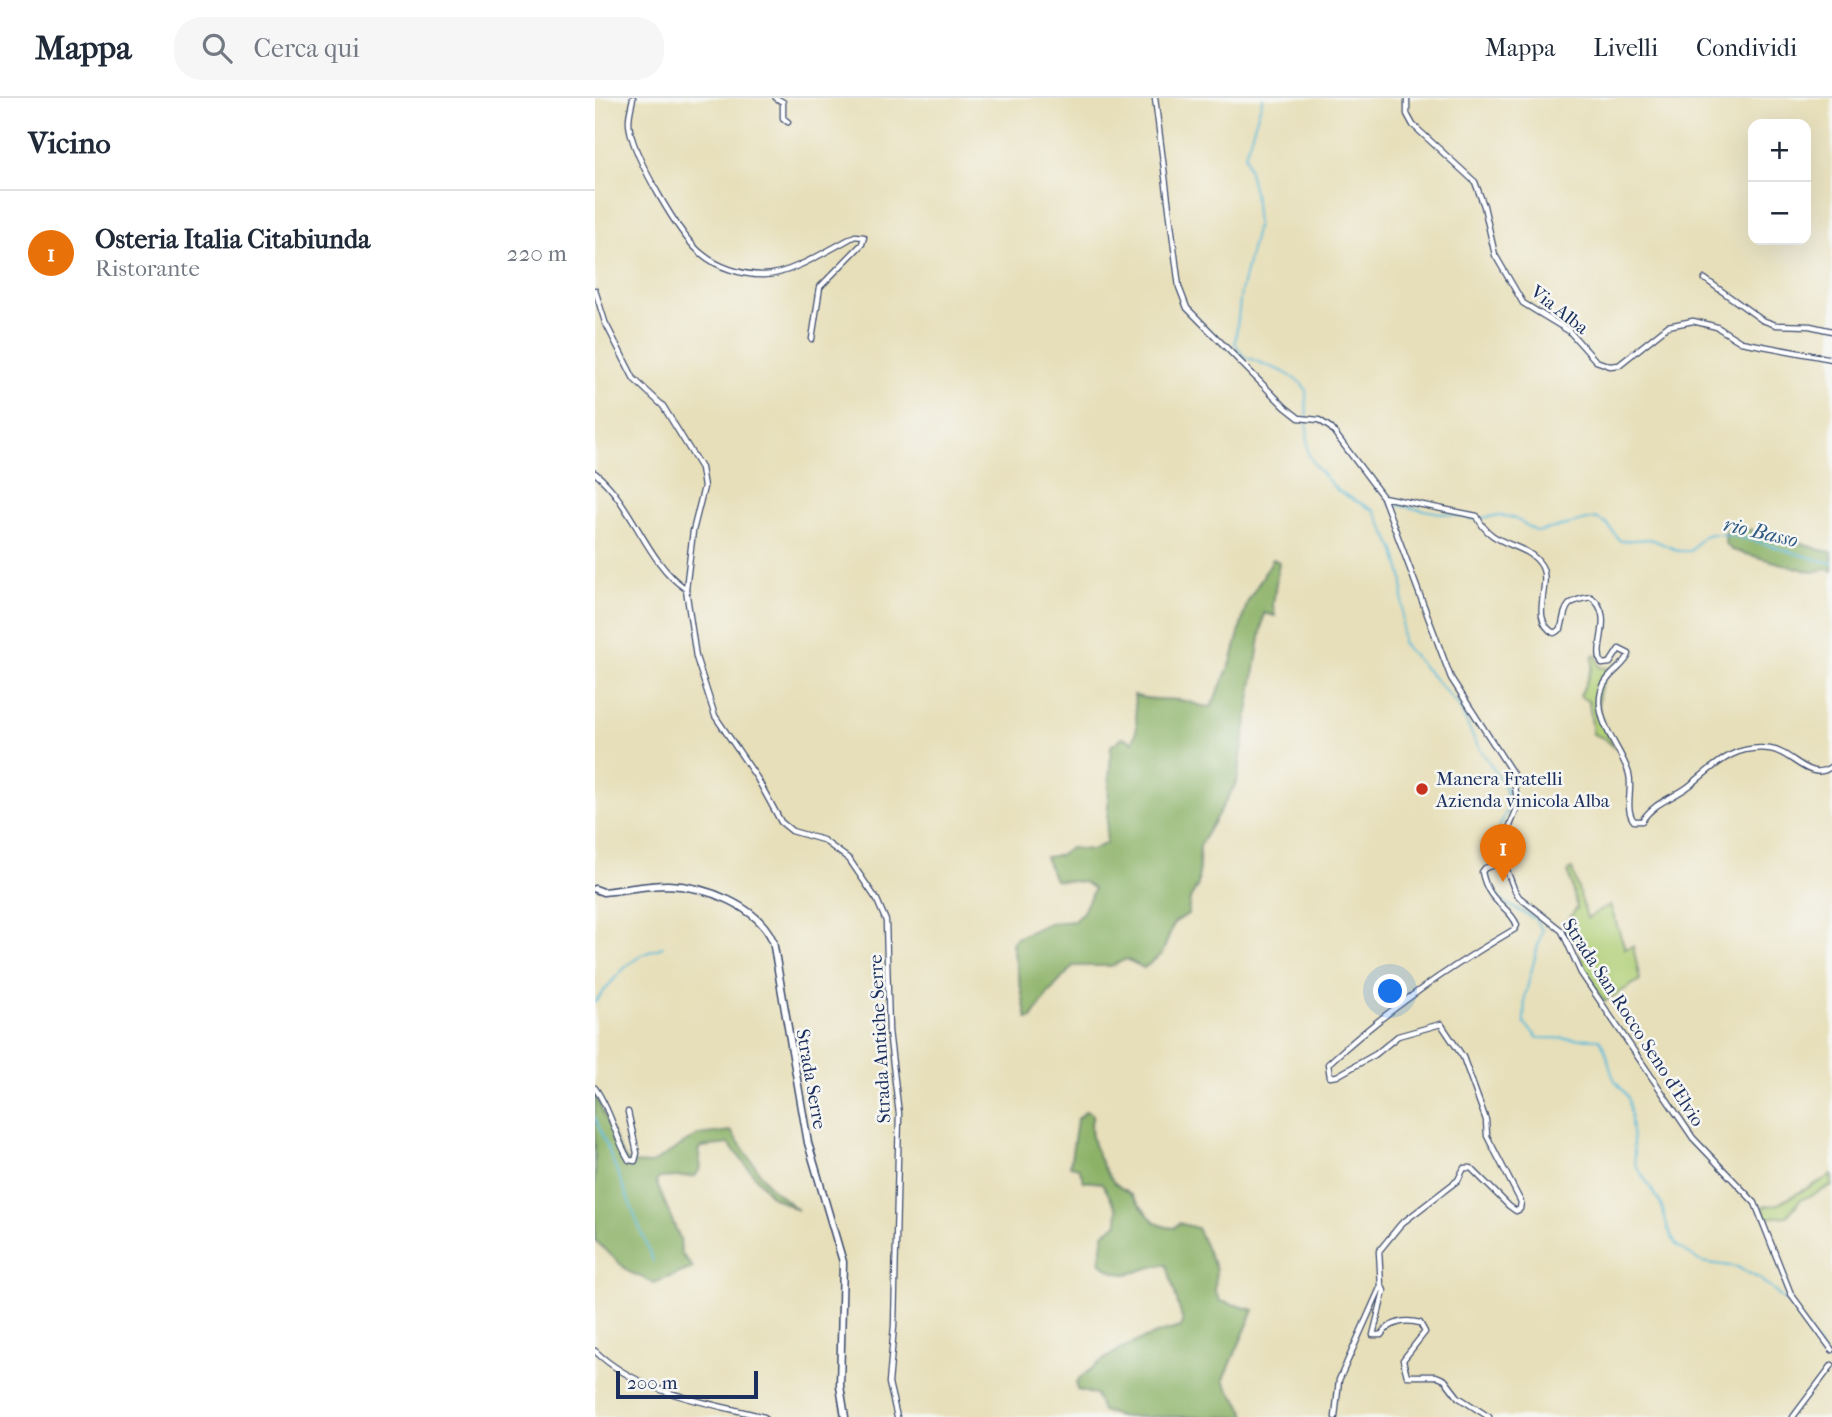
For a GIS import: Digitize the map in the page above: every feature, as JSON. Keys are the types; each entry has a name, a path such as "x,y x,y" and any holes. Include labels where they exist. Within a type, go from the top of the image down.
{"main road":[{"name":"Strada Serre","path":"595,889 603,892 666,885 689,887 755,915 767,926 773,941 808,1143 842,1262 840,1386 845,1417"}],"street":[{"path":"633,98 628,122 636,153 686,236 699,252 713,262 748,274 769,275 855,236 864,237 862,244 820,287 812,340"},
{"path":"776,98 783,102 783,118 788,122"},
{"path":"1155,98 1179,287 1185,302 1194,317 1285,407 1303,418 1324,422 1385,502 1451,678 1502,754 1517,787 1518,806 1503,843 1502,863 1485,868 1482,872 1490,894 1514,918 1517,925 1515,929 1461,961 1369,1026 1328,1064 1330,1077 1337,1076 1376,1054 1398,1036 1441,1024 1463,1057 1486,1120 1487,1136 1521,1202 1520,1209 1515,1211 1471,1168 1464,1168 1458,1181 1389,1236 1379,1251 1381,1286 1384,1291 1373,1335 1381,1335 1391,1324 1409,1321 1420,1323 1425,1332 1403,1360 1407,1376 1436,1376 1445,1380 1458,1397 1489,1417"},
{"name":"Via Alba","path":"1407,98 1407,114 1413,125 1472,178 1480,190 1495,255 1523,303 1569,331 1596,361 1610,366 1619,365 1668,326 1693,321 1717,327 1741,342 1832,359"},
{"path":"1705,279 1762,320 1776,325 1809,326 1832,331"},
{"name":"Strada Antiche Serre","path":"595,290 605,322 634,379 663,405 704,478 687,589 696,657 715,716 757,778 782,822 792,831 823,840 849,859 877,900 886,921 889,1031 899,1114 894,1326 889,1383 897,1417"},
{"path":"595,473 626,506 661,566 687,589"},
{"path":"1385,502 1478,519 1492,537 1540,564 1544,572 1541,607 1549,630 1554,633 1561,629 1563,611 1569,603 1591,597 1597,602 1603,624 1599,658 1602,664 1610,663 1619,649 1627,651 1628,659 1606,678 1600,707 1629,774 1630,814 1634,821 1642,821 1653,806 1688,788 1714,763 1728,756 1769,749 1812,772 1821,773 1832,766"},
{"name":"Strada San Rocco Seno d'Elvio","path":"1502,863 1519,897 1562,931 1581,973 1693,1138 1755,1203 1791,1294 1832,1350"},
{"path":"595,1088 606,1104 622,1149 629,1160 635,1161 637,1153 628,1112"},
{"path":"1335,1417 1339,1380 1381,1286"},
{"path":"595,1351 614,1369 642,1382 712,1406 764,1417"},
{"path":"1793,1417 1830,1367"}],"green space":[{"path":"1733,527 1782,535 1832,552 1832,571 1827,569 1812,572 1732,550 1725,543 1726,529"},
{"path":"1273,559 1279,562 1273,605 1275,616 1264,613 1237,782 1200,845 1198,885 1190,899 1188,914 1174,923 1162,954 1144,968 1126,959 1112,966 1073,966 1048,994 1032,1018 1027,1019 1012,943 1016,938 1049,923 1074,921 1083,912 1094,889 1084,882 1055,880 1045,857 1060,855 1070,848 1092,850 1106,843 1111,746 1123,737 1133,742 1137,727 1134,695 1211,707 1231,663 1247,603"},
{"path":"1593,655 1597,656 1599,667 1611,669 1600,690 1599,708 1615,748 1604,738 1593,734 1589,702 1580,696 1592,668"},
{"path":"1572,869 1587,918 1610,905 1625,949 1633,946 1640,980 1604,1002 1582,966 1582,946 1565,923 1577,908 1568,871"},
{"path":"595,1094 620,1151 629,1163 651,1164 698,1135 731,1131 769,1186 798,1210 771,1196 729,1144 702,1147 698,1150 701,1168 695,1176 659,1178 656,1182 680,1239 681,1253 693,1268 654,1283 629,1272 595,1240"},
{"path":"1086,1111 1093,1115 1091,1131 1095,1149 1112,1180 1160,1225 1174,1228 1179,1223 1197,1228 1216,1269 1215,1290 1220,1301 1254,1310 1224,1379 1246,1417 1122,1417 1102,1411 1096,1395 1077,1390 1076,1382 1112,1354 1137,1341 1181,1327 1183,1322 1167,1265 1126,1274 1109,1270 1100,1262 1104,1233 1118,1223 1117,1209 1102,1183 1084,1181 1079,1168 1070,1166 1077,1120"},
{"path":"1832,1175 1832,1186 1800,1200 1787,1216 1765,1218 1762,1207 1778,1204"}],"waterway":[{"path":"1263,98 1245,155 1254,192 1257,225 1241,292 1235,343 1243,356 1284,372 1301,383 1306,390 1308,453 1316,467 1338,491 1375,511 1395,551 1403,580 1402,643 1459,706 1475,741 1506,788 1507,810 1489,851 1490,884 1502,902 1534,918 1542,930 1525,996 1524,1023 1538,1038 1599,1039 1605,1049 1613,1077 1629,1100 1635,1164 1661,1204 1676,1245 1701,1262 1737,1267 1760,1279 1791,1306 1831,1365"},
{"name":"rio Basso","path":"1389,504 1476,519"},
{"name":"rio Basso","path":"1482,518 1511,518 1537,532 1596,518 1607,524 1620,541 1651,539 1679,551 1691,551 1704,536 1717,534 1832,563"},
{"path":"595,1002 632,962 663,947"},
{"path":"595,1117 653,1261"}],"place":[{"name":"Manera Fratelli Azienda vinicola Alba","path":"1422,789"},
{"name":"Osteria Italia Citabiunda","path":"1503,882"}]}
